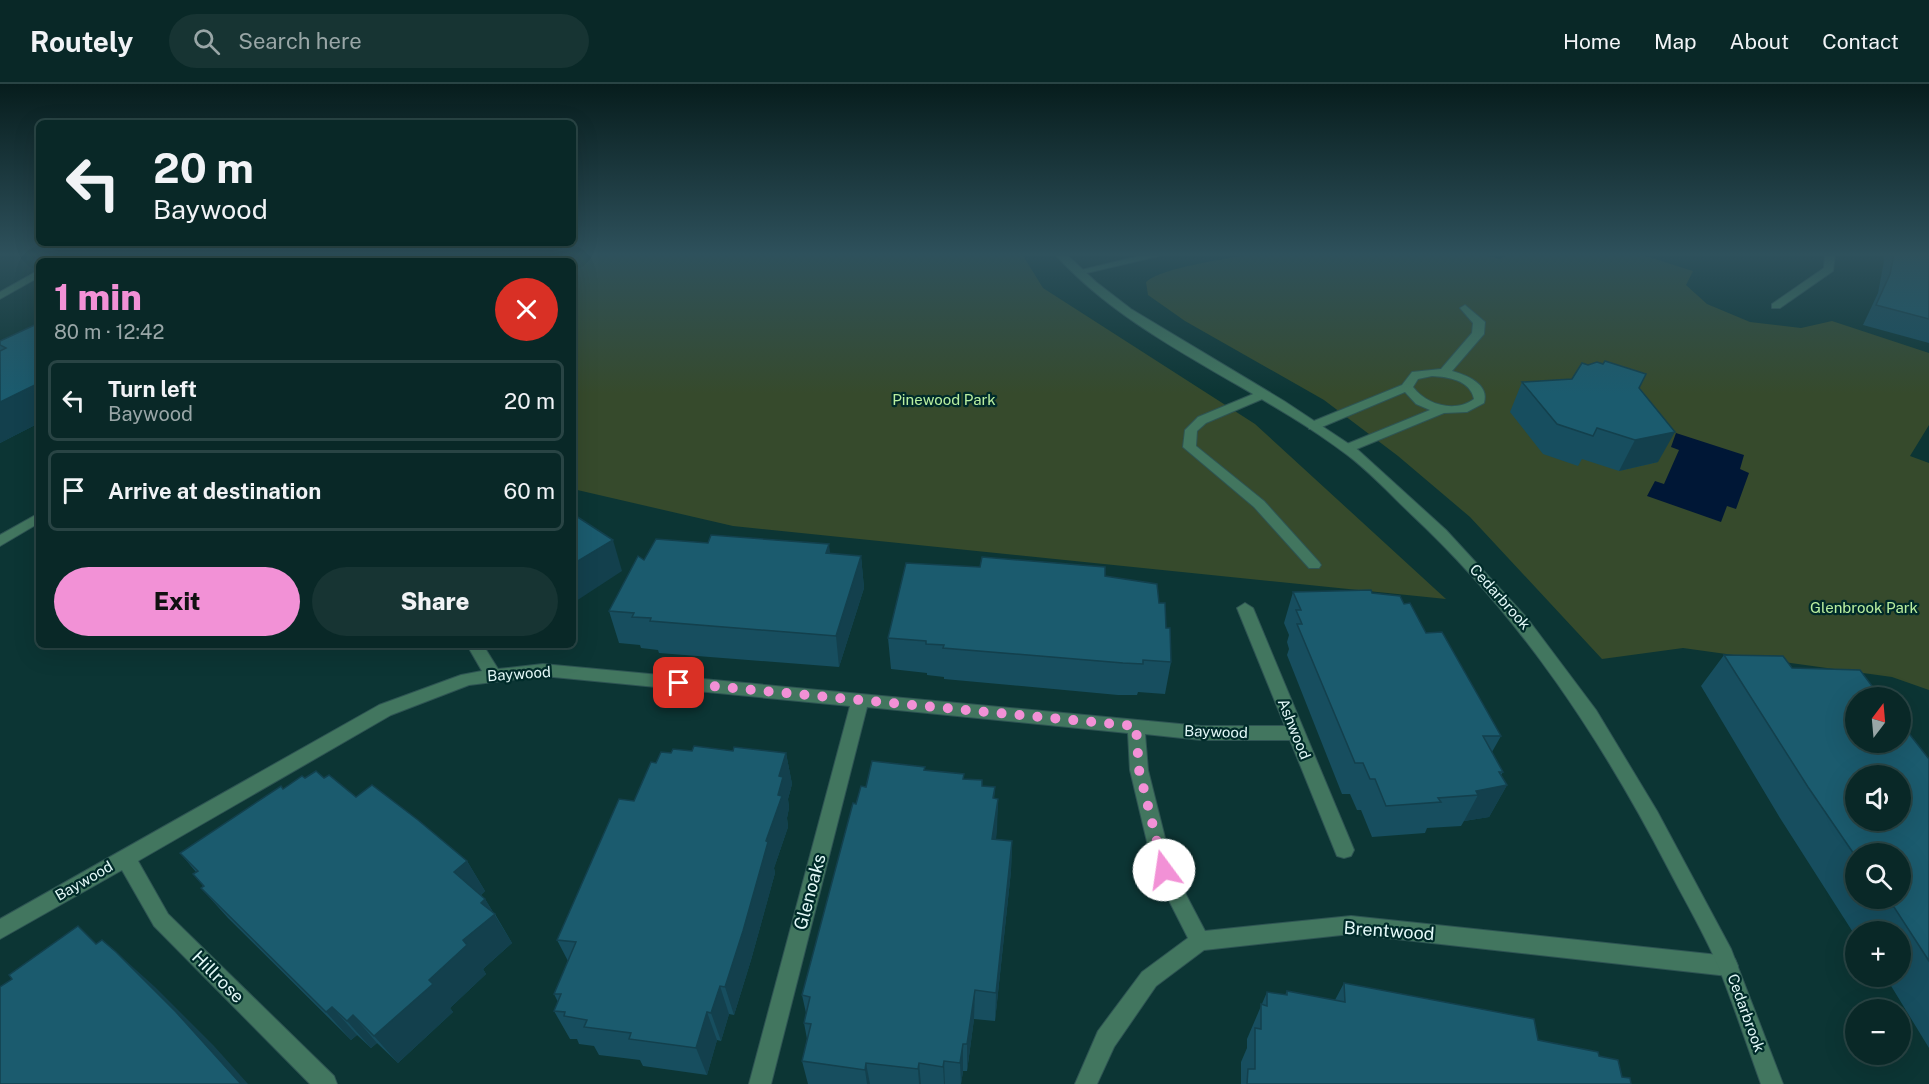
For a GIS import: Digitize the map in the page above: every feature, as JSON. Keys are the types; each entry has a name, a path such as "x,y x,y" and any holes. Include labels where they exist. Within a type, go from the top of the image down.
{"street":[{"name":"Cedarbrook","path":"1114,301 1130,313 1263,394 1347,449 1431,523 1486,579 1569,682 1639,792 1728,966 1772,1084"},
{"path":"1776,306 1784,301"},
{"path":"1444,373 1478,334 1479,322 1465,308"},
{"path":"1313,426 1407,387 1413,376 1432,372 1444,373 1467,381 1475,387 1480,400 1467,408 1443,409 1347,449"},
{"path":"1407,387 1415,398 1443,409"},
{"path":"1263,394 1202,420 1191,430 1189,447 1259,504 1314,565"},
{"path":"0,541 36,519"},
{"name":"Ashwood","path":"1245,608 1344,850"},
{"path":"477,648 493,675"},
{"name":"Baywood","path":"0,930 385,710 467,679 493,675 543,670 1201,733 1296,733"},
{"name":"Glenoaks","path":"760,1084 860,700"},
{"path":"1086,1084 1106,1039 1149,979 1200,941 1164,870 1139,770 1136,726"},
{"name":"Hillrose","path":"125,857 160,920 326,1084"},
{"name":"Brentwood","path":"1200,941 1351,925 1728,966"}],"green space":[{"name":"Pinewood Park","path":"576,301 1063,301 1255,424 1446,599 733,526 576,490"},
{"name":"Glenbrook Park","path":"1156,301 1703,301 1750,322 1801,328 1832,321 1929,353 1929,425 1910,456 1929,463 1929,690 1892,677 1683,648 1602,659 1470,517 1398,456 1324,400 1185,321"}],"water":[{"path":"1676,433 1744,455 1740,469 1749,473 1736,509 1727,506 1721,522 1647,496 1655,481 1664,484 1679,450 1671,447"}],"building":[{"path":"1878,301 1929,301 1929,319 1876,305"},
{"path":"36,324 36,384 0,402 0,351 6,348 0,345 0,341"},
{"path":"1605,361 1646,374 1639,388 1675,432 1635,440 1597,428 1593,436 1557,424 1522,382 1572,379 1582,363 1603,364"},
{"path":"576,516 613,540 576,562"},
{"path":"711,535 829,544 826,553 861,556 836,636 650,621 651,618 632,617 634,613 609,611 638,556 644,560 656,539 708,543"},
{"path":"982,557 1105,567 1105,576 1157,584 1159,603 1165,603 1166,628 1170,628 1171,662 1143,660 1143,664 1123,663 943,648 944,645 926,644 926,641 888,638 906,563 980,567"},
{"path":"1371,590 1372,593 1400,596 1404,604 1410,603 1426,633 1442,632 1501,736 1483,736 1503,772 1499,772 1507,785 1476,791 1478,795 1438,798 1441,802 1386,806 1375,779 1370,779 1363,763 1355,763 1297,624 1302,624 1296,610 1301,610 1293,592"},
{"path":"1724,655 1783,656 1792,668 1860,670 1873,687 1845,687 1845,753 1911,753 1911,736 1929,759 1929,961 1911,933 1911,921 1903,921 1895,909 1911,909 1911,843 1846,843"},
{"path":"694,746 733,751 734,747 786,753 779,776 783,777 778,795 782,796 766,841 768,842 743,931 725,987 720,986 711,1013 707,1012 696,1048 629,1039 631,1033 584,1027 587,1020 564,1016 565,1012 554,1011 561,994 554,994 576,942 557,940 619,799 634,801 651,762 656,763 661,752 671,753 673,749 692,751"},
{"path":"872,761 964,774 963,779 982,780 982,786 995,787 993,798 998,799 992,839 1012,841 996,993 975,990 967,1044 963,1044 960,1063 944,1061 943,1067 919,1063 918,1069 866,1063 865,1070 802,1061 811,1024 804,1023 810,997 802,995 853,803 856,804 861,786 866,787"},
{"path":"316,771 324,778 329,775 356,797 372,785 418,820 467,861 454,872 485,899 481,903 495,914 463,940 467,945 429,980 433,984 374,1036 353,1015 347,1021 332,1007 326,1012 201,888 204,886 193,874 198,871 180,853 281,786 283,789 302,776 305,778"},
{"path":"78,926 96,944 102,940 116,952 176,1012 241,1084 0,1084 0,987 12,979 9,975"},
{"path":"1344,983 1534,1019 1538,1040 1598,1052 1599,1056 1618,1060 1622,1077 1630,1078 1631,1084 1247,1084 1248,1069 1255,1069 1255,1028 1261,1029 1261,1004 1267,1006 1267,992 1287,995 1287,991 1345,1002"}],"route":[{"path":"679,683 1136,726 1139,770 1164,870"}]}
